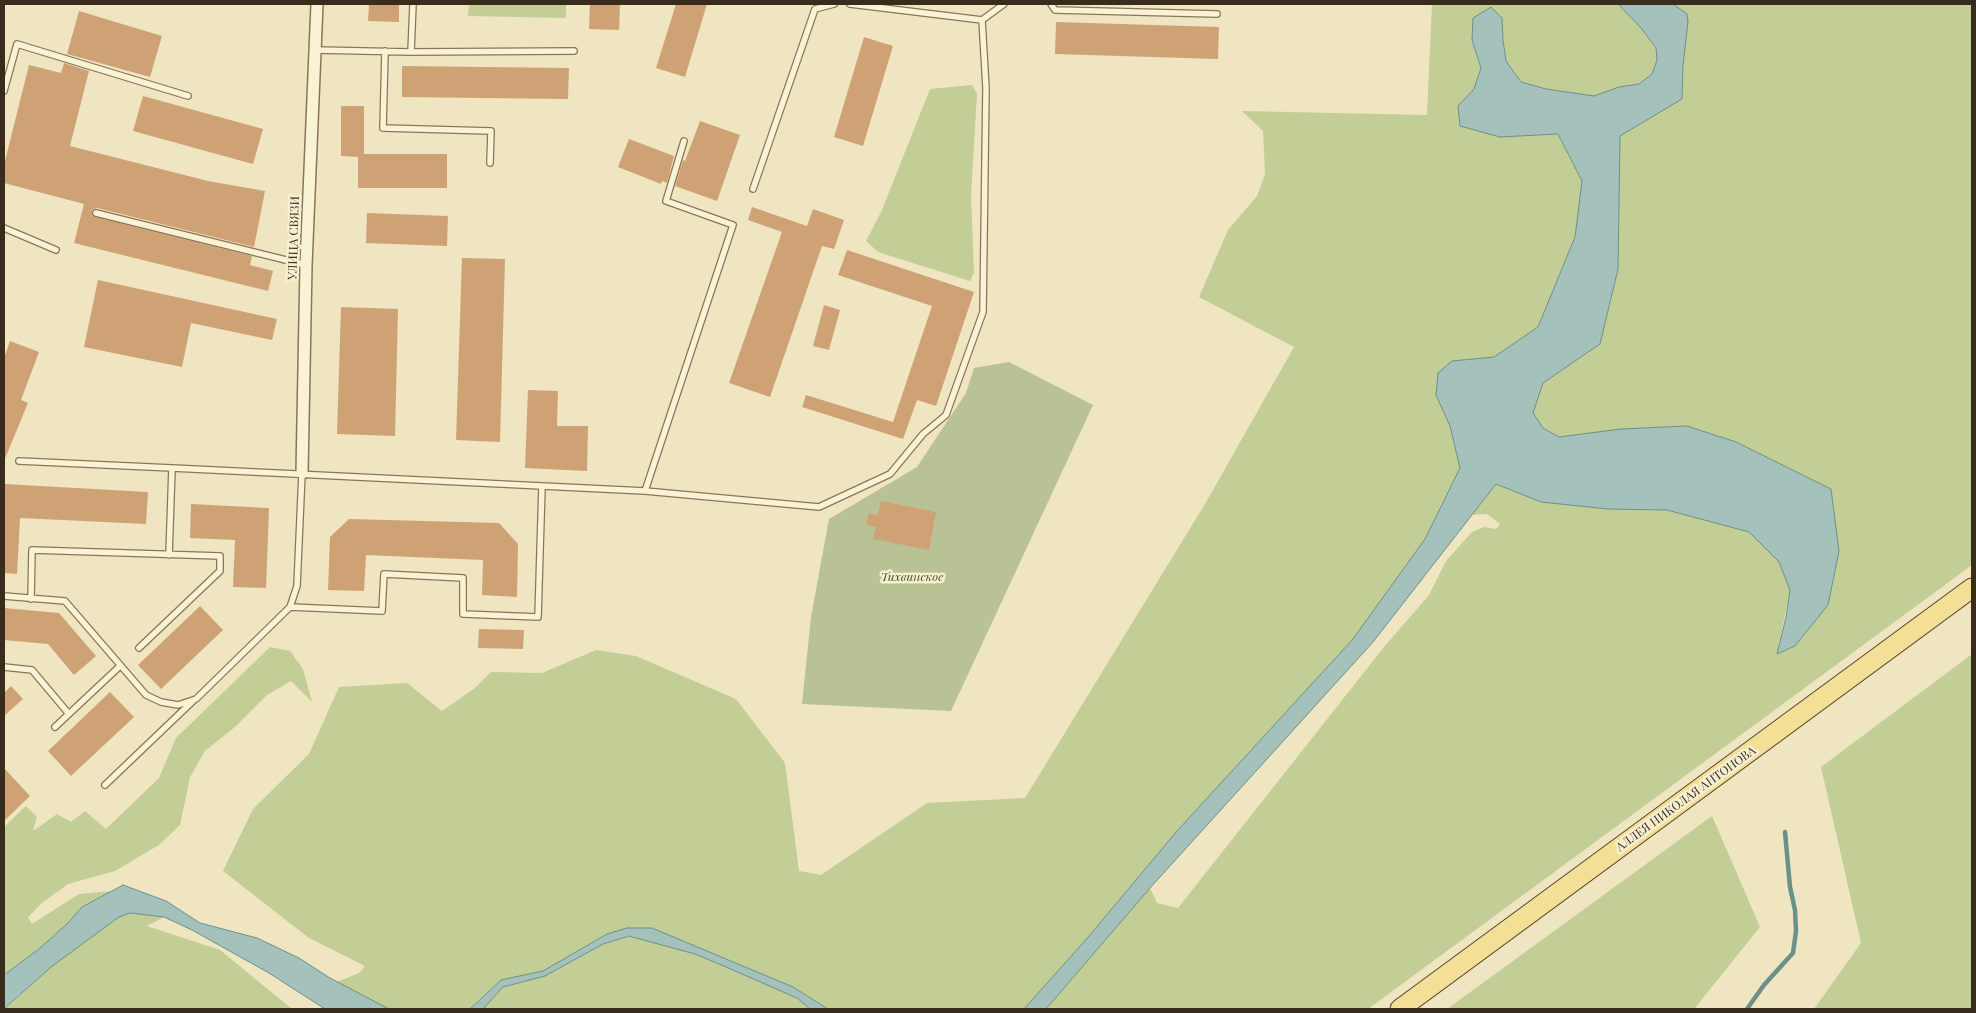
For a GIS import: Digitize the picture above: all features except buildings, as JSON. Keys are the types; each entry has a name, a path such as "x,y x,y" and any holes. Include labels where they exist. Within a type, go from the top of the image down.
{"main road":[{"name":"АЛЛЕЯ НИКОЛАЯ АНТОНОВА","path":"1400,1009 1972,588"}],"street":[{"name":"УЛИЦА СВЯЗИ","path":"302,473 306,265 317,4"}],"lane":[{"path":"411,52 412,4"},
{"path":"753,189 815,9 834,4"},
{"path":"850,4 982,20 1004,4"},
{"path":"1051,4 1055,10 1217,14"},
{"path":"1148,4 1148,12"},
{"path":"19,461 302,473 645,491 819,507 890,474 923,434 946,415 983,312 986,88 982,20"},
{"path":"4,91 17,44 188,96"},
{"path":"315,50 411,52 574,51"},
{"path":"385,51 383,128 491,131 490,163"},
{"path":"645,491 733,225 666,201 684,141"},
{"path":"96,213 306,265"},
{"path":"4,228 56,250"},
{"path":"169,556 172,468"},
{"path":"105,785 290,607 297,586 302,473"},
{"path":"290,607 382,611 384,574 464,578 463,614 538,617 542,486"},
{"path":"31,599 32,550 169,556 220,556 220,571 139,648"},
{"path":"4,596 65,601 146,695 161,702 178,705 196,699"},
{"path":"55,728 120,666"},
{"path":"4,667 32,670 70,714"}],"green space":[{"path":"469,4 566,4 566,18 468,16"},
{"path":"1432,4 1618,4 1641,28 1656,49 1657,60 1652,74 1639,84 1619,87 1594,96 1546,89 1521,82 1506,61 1502,18 1491,8 1473,18 1472,40 1481,68 1474,89 1458,106 1500,137 1558,134 1582,181 1575,237 1538,327 1494,357 1453,361 1436,395 1450,426 1460,468 1425,539 1353,639 1177,831 1089,936 1024,1009 828,1009 793,987 652,928 607,934 543,971 501,980 470,1009 389,1009 337,982 359,973 365,966 309,938 223,871 253,809 309,754 339,687 407,683 442,711 475,688 491,672 542,673 596,650 636,656 736,699 785,763 799,871 821,875 927,803 1025,798 1205,504 1294,347 1199,297 1228,230 1257,196 1265,174 1263,131 1242,111 1427,115"},
{"path":"1673,4 1972,4 1972,565 1368,1009 1046,1009 1150,888 1157,903 1178,908 1384,647 1429,595 1446,561 1472,532 1484,527 1496,529 1500,524 1487,514 1472,515 1496,484 1541,502 1608,509 1667,510 1749,532 1779,562 1790,590 1777,654 1795,646 1828,605 1839,551 1831,489 1736,442 1687,426 1621,429 1558,437 1543,428 1533,413 1543,383 1600,344 1618,269 1620,136 1682,99 1686,14"},
{"path":"972,85 977,94 971,196 974,273 970,281 878,252 866,241 882,210 930,89"},
{"name":"Тихвинское","path":"1009,362 1093,405 951,711 802,704 811,617 829,519 917,467 966,393 974,368"},
{"path":"270,647 290,651 303,669 312,702 291,681 267,695 235,727 205,751 190,777 180,825 159,845 115,871 68,884 42,903 28,917 32,924 79,894 112,891 82,907 68,923 39,949 4,975 4,827 26,806 37,817 33,831 57,814 71,822 85,811 106,829 159,778 176,738"},
{"path":"1972,654 1972,1009 1814,1009 1861,943 1821,767"},
{"path":"1712,816 1760,927 1694,1009 1447,1009"},
{"path":"130,913 164,917 147,926 220,950 292,1009 5,1009 51,967 119,917"},
{"path":"629,936 695,954 797,998 810,1009 483,1009 503,987 545,976 603,944"}],"water":[{"path":"1618,4 1673,4 1687,14 1682,99 1620,136 1618,269 1600,344 1543,383 1533,413 1543,428 1559,437 1621,429 1687,426 1736,442 1831,489 1839,551 1828,605 1795,646 1777,654 1790,590 1779,562 1749,532 1667,510 1608,509 1541,502 1496,484 1373,642 1150,888 1046,1009 1024,1009 1089,936 1177,831 1353,639 1425,539 1460,468 1450,426 1436,395 1438,373 1452,361 1494,357 1538,327 1575,237 1582,181 1558,134 1500,137 1460,126 1458,106 1474,89 1481,68 1472,40 1473,18 1491,7 1502,18 1506,61 1521,82 1546,89 1594,96 1619,87 1639,84 1652,74 1657,60 1656,48 1641,28"},
{"path":"123,885 166,901 200,923 257,938 299,958 330,978 389,1009 325,1009 269,973 192,930 164,917 130,913 119,917 51,967 4,1009 4,975 39,949 68,923 82,907"},
{"path":"627,928 652,928 793,987 828,1009 810,1009 797,998 695,954 629,936 603,944 545,976 503,987 483,1009 470,1009 501,980 543,971 607,934"}],"waterway":[{"path":"1747,1009 1764,985 1793,953 1796,931 1795,910 1790,887 1785,832"}]}
